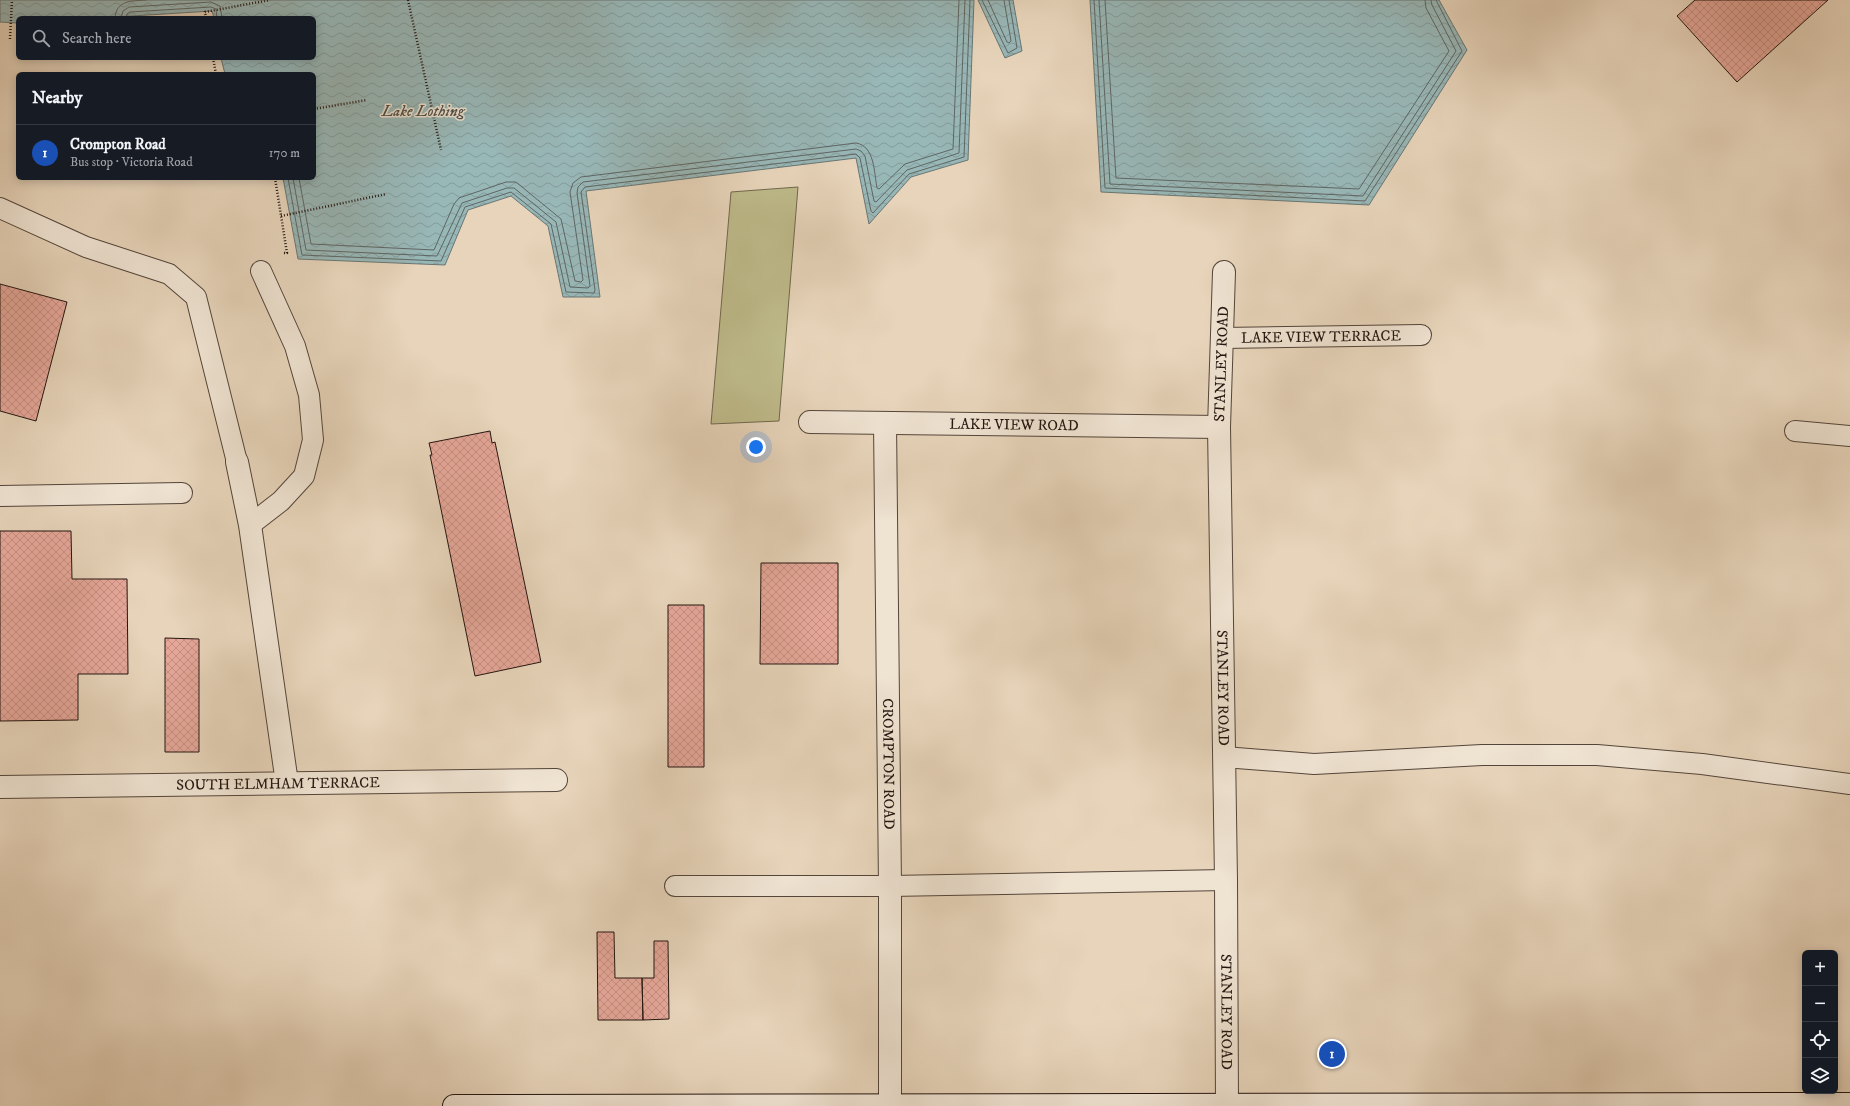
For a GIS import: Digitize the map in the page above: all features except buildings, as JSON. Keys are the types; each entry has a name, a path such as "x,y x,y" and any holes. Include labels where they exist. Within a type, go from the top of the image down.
{"street":[{"name":"STANLEY ROAD","path":"1224,272 1218,427 1226,880 1227,1105"},
{"name":"LAKE VIEW ROAD","path":"810,422 1218,427"},
{"name":"CROMPTON ROAD","path":"885,423 890,886 890,1104"},
{"path":"237,462 250,525 286,783"},
{"name":"SOUTH ELMHAM TERRACE","path":"0,787 556,780"},
{"path":"454,1106 890,1104 1850,1104"}],"lane":[{"path":"0,208 86,247 169,274 196,297 237,462"},
{"path":"250,525 281,502 304,476 313,440 309,394 295,346 261,270"},
{"name":"LAKE VIEW TERRACE","path":"1222,338 1421,335"},
{"path":"1795,431 1850,436"},
{"path":"0,496 182,493"},
{"path":"1224,757 1314,764 1482,755 1597,755 1702,764 1850,784"},
{"path":"674,886 890,886 1226,880"}],"path":[{"path":"10,39 12,0"},
{"path":"238,0 239,5"},
{"path":"206,16 205,12 270,0"},
{"path":"408,0 441,150"},
{"path":"213,60 216,72"},
{"path":"316,109 367,100"},
{"path":"275,180 287,253 280,254"},
{"path":"281,216 386,194"}],"shaded area":[{"path":"798,187 779,421 711,424 731,192"}],"water":[{"name":"Lake Lothing","path":"0,0 974,0 968,160 911,177 869,224 856,158 586,191 600,297 563,297 548,226 511,196 468,210 445,265 298,259 283,180 316,180 316,72 224,72 222,60 316,60 316,16 213,16 212,11 132,16 16,16 16,23 0,22"},
{"path":"978,0 1013,0 1022,51 1005,58"},
{"path":"1090,0 1439,0 1467,50 1369,205 1101,192"}],"place":[{"name":"Crompton Road","path":"1332,1054"}]}
